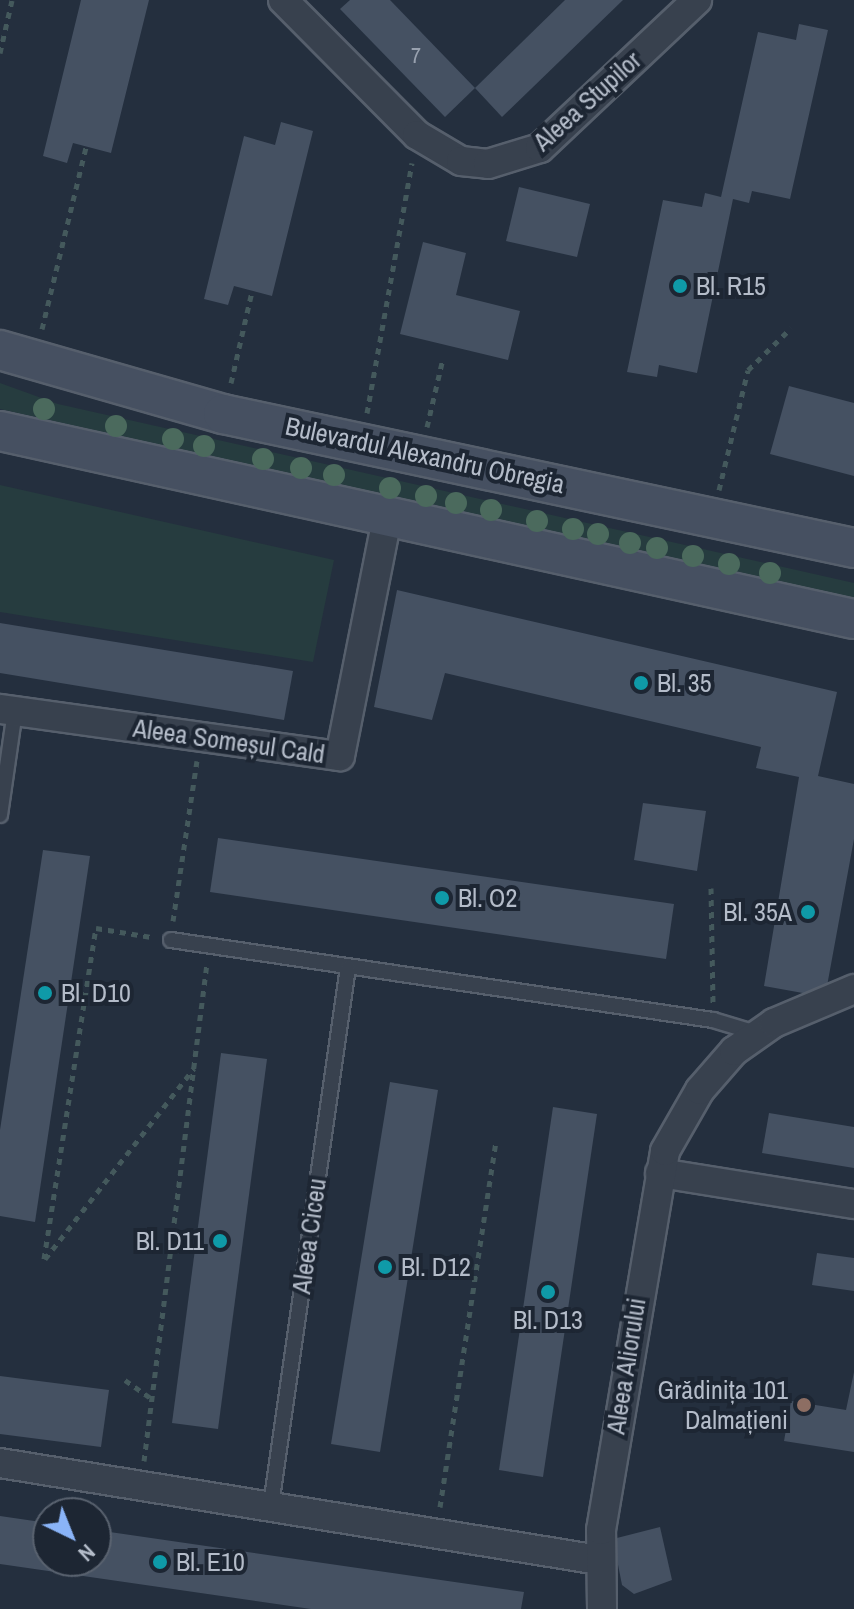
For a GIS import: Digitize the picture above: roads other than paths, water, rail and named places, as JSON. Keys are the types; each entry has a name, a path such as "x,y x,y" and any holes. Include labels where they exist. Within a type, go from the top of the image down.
{"main road":[{"name":"Bulevardul Alexandru Obregia","path":"16,357 223,414 361,440 854,548"},
{"path":"0,431 388,513 854,619"}],"street":[{"name":"Aleea Stupilor","path":"283,0 417,135 461,161 525,155 697,0"},
{"name":"Aleea Someșul Cald","path":"8,710 340,756 388,513"},
{"name":"Aleea Aliorului","path":"602,1609 599,1560 660,1173 693,1100 756,1033 854,989"},
{"path":"660,1173 854,1204"},
{"path":"0,1463 599,1560"}],"lane":[{"name":"Aleea Someșul Cald","path":"0,815 8,710"},
{"path":"171,940 713,1020 756,1033"},
{"name":"Aleea Ciceu","path":"271,1505 348,967"}],"place":[{"name":"Bl. R15","path":"680,286"},
{"name":"Bl. 35","path":"641,683"},
{"name":"Bl. O2","path":"442,898"},
{"name":"Bl. 35A","path":"808,912"},
{"name":"Bl. D10","path":"45,993"},
{"name":"Bl. D11","path":"220,1241"},
{"name":"Bl. D12","path":"385,1267"},
{"name":"Bl. D13","path":"548,1292"},
{"name":"Grădinița 101 Dalmațieni","path":"804,1405"},
{"name":"Bl. E10","path":"160,1562"}]}
